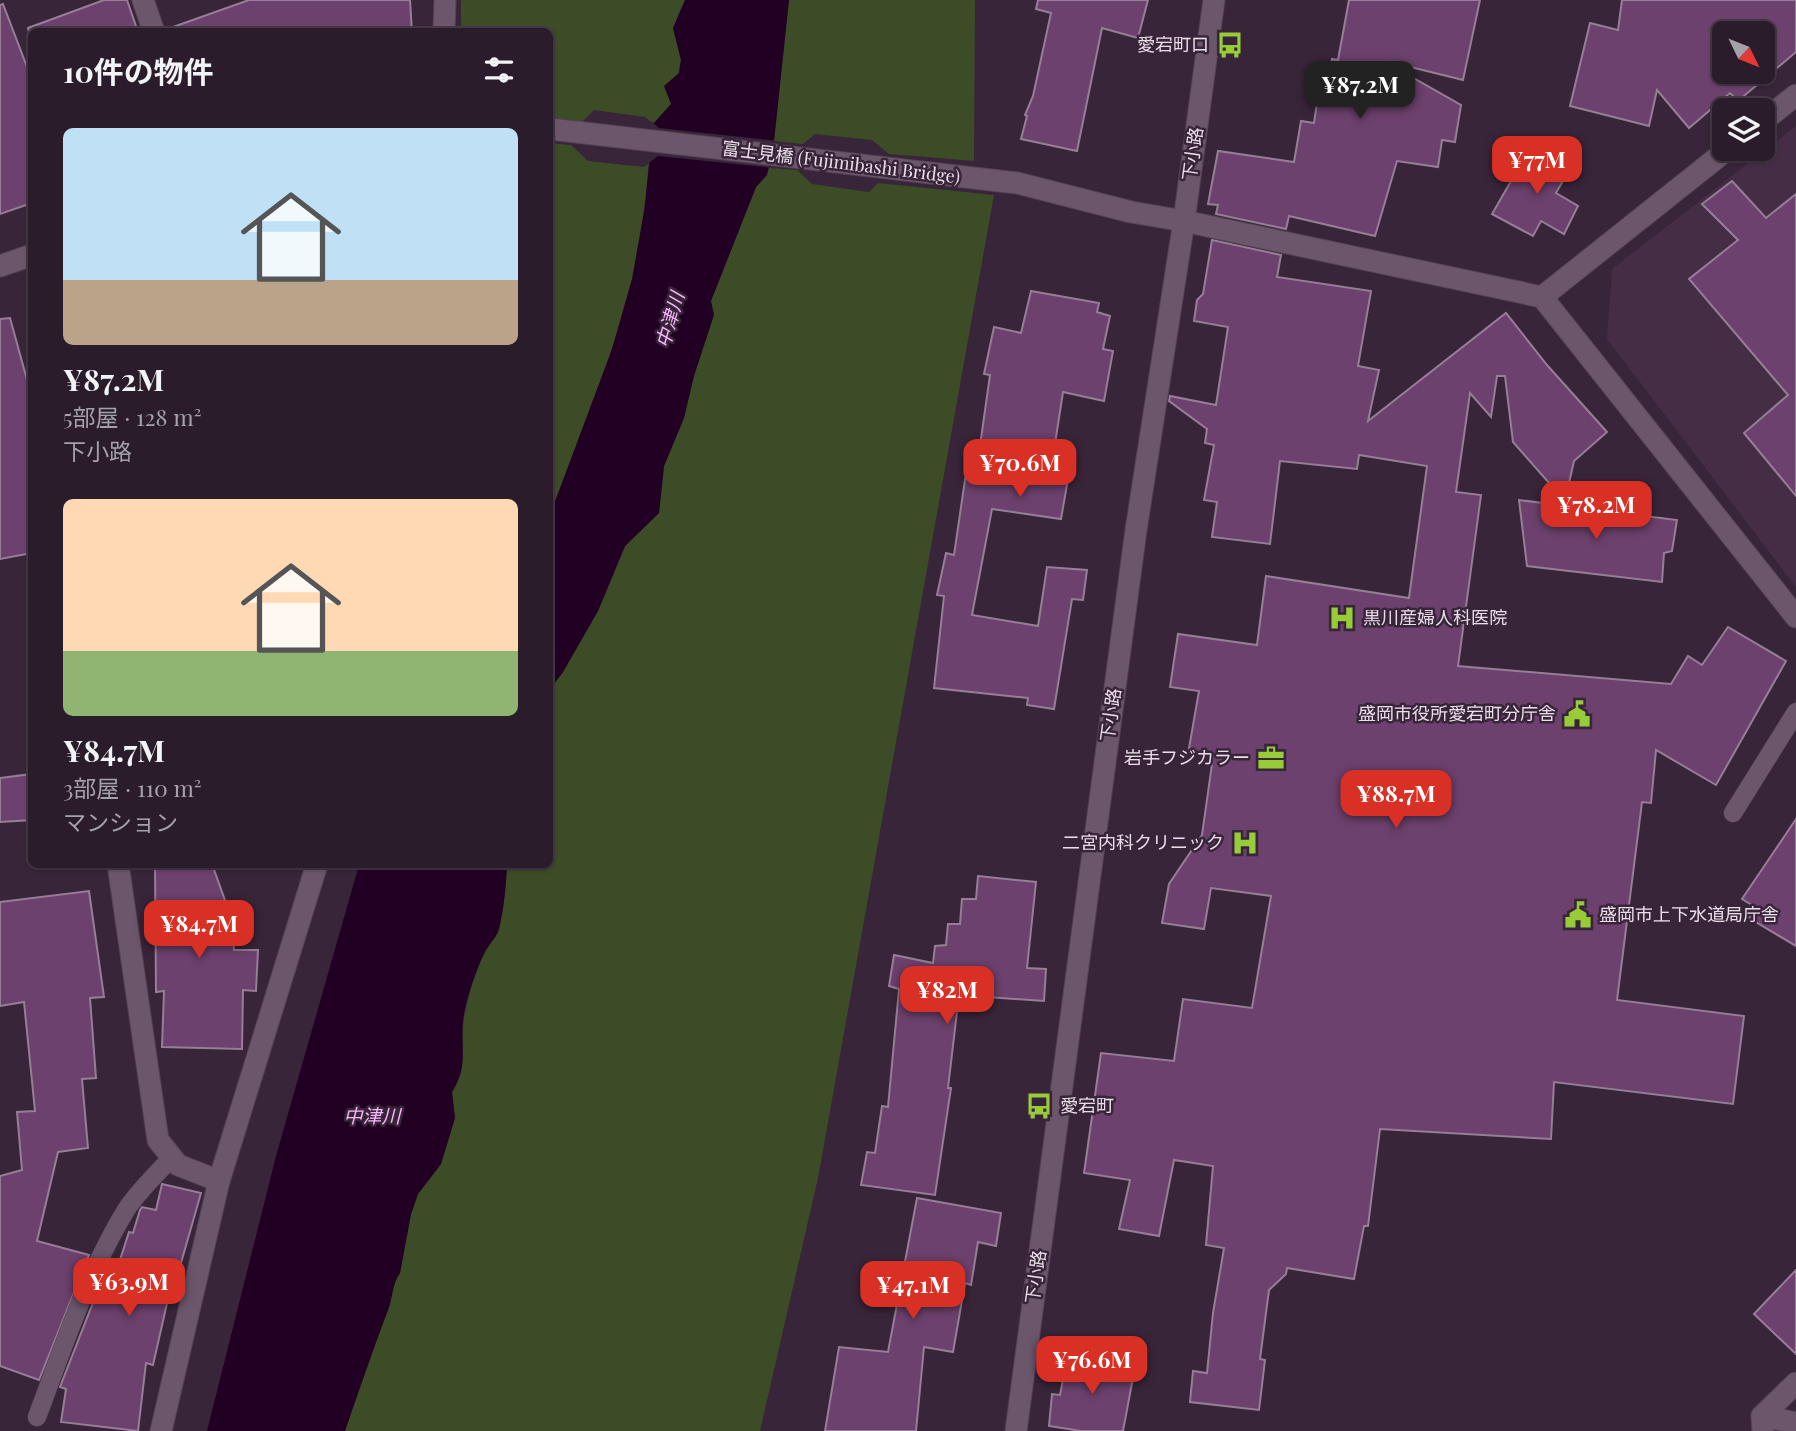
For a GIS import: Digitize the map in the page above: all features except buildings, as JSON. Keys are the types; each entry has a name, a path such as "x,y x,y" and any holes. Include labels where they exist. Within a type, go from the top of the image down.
{"street":[{"path":"143,0 153,28"},
{"path":"444,28 445,0"},
{"name":"下小路","path":"1016,1431 1136,530 1184,221 1214,0"},
{"path":"1775,112 1796,95"},
{"name":"富士見橋 (Fujimibashi Bridge)","path":"553,129 1017,183 1130,212 1542,297"},
{"path":"1713,161 1542,297 1796,617"},
{"path":"0,266 28,258"},
{"path":"119,868 158,1140 178,1165 219,1181"},
{"path":"161,1431 219,1181 316,868"},
{"path":"1763,1424 1796,1383"},
{"path":"1763,1424 1796,1423"}],"lane":[{"path":"1733,813 1796,712"},
{"path":"37,1417 74,1320 127,1208 172,1157"}],"shaded area":[{"path":"1796,126 1796,587 1607,339 1612,269 1751,161 1775,161 1775,142"}],"green space":[{"path":"461,0 685,0 673,28 681,60 672,104 653,124 645,117 594,110 581,123 553,119 553,28 461,28"},
{"path":"789,0 975,0 974,161 889,154 872,140 815,134 803,144 774,141"},
{"path":"553,143 571,145 588,161 644,167 649,163 632,280 594,399 553,507"},
{"path":"769,168 797,170 812,184 869,192 878,183 994,195 818,1178 760,1431 345,1431 400,1273 411,1214 418,1194 441,1164 455,1118 452,1092 462,1067 464,1016 478,968 499,929 507,868 553,868 553,685 598,611 625,546 659,513 664,466 684,418 711,301 756,187 767,175"}],"water":[{"name":"中津川","path":"685,0 789,0 774,141 767,175 756,187 711,301 714,315 694,376 684,418 664,466 659,513 625,546 598,611 553,685 553,507 612,349 632,279 645,206 653,124 671,104 664,86 679,73 681,60 673,28"},
{"name":"中津川","path":"358,868 507,868 499,929 479,966 464,1014 461,1072 452,1092 455,1118 441,1164 418,1194 411,1214 400,1273 345,1431 207,1431 276,1156"}],"pier":[{"path":"651,121 659,128 778,141 773,168 658,156 645,166"}],"place":[{"name":"愛宕町口","path":"1230,45"},
{"name":"黒川産婦人科医院","path":"1342,618"},
{"name":"盛岡市役所愛宕町分庁舎","path":"1577,714"},
{"name":"岩手フジカラー","path":"1271,758"},
{"name":"二宮内科クリニック","path":"1245,843"},
{"name":"盛岡市上下水道局庁舎","path":"1578,915"},
{"name":"愛宕町","path":"1039,1106"}]}
